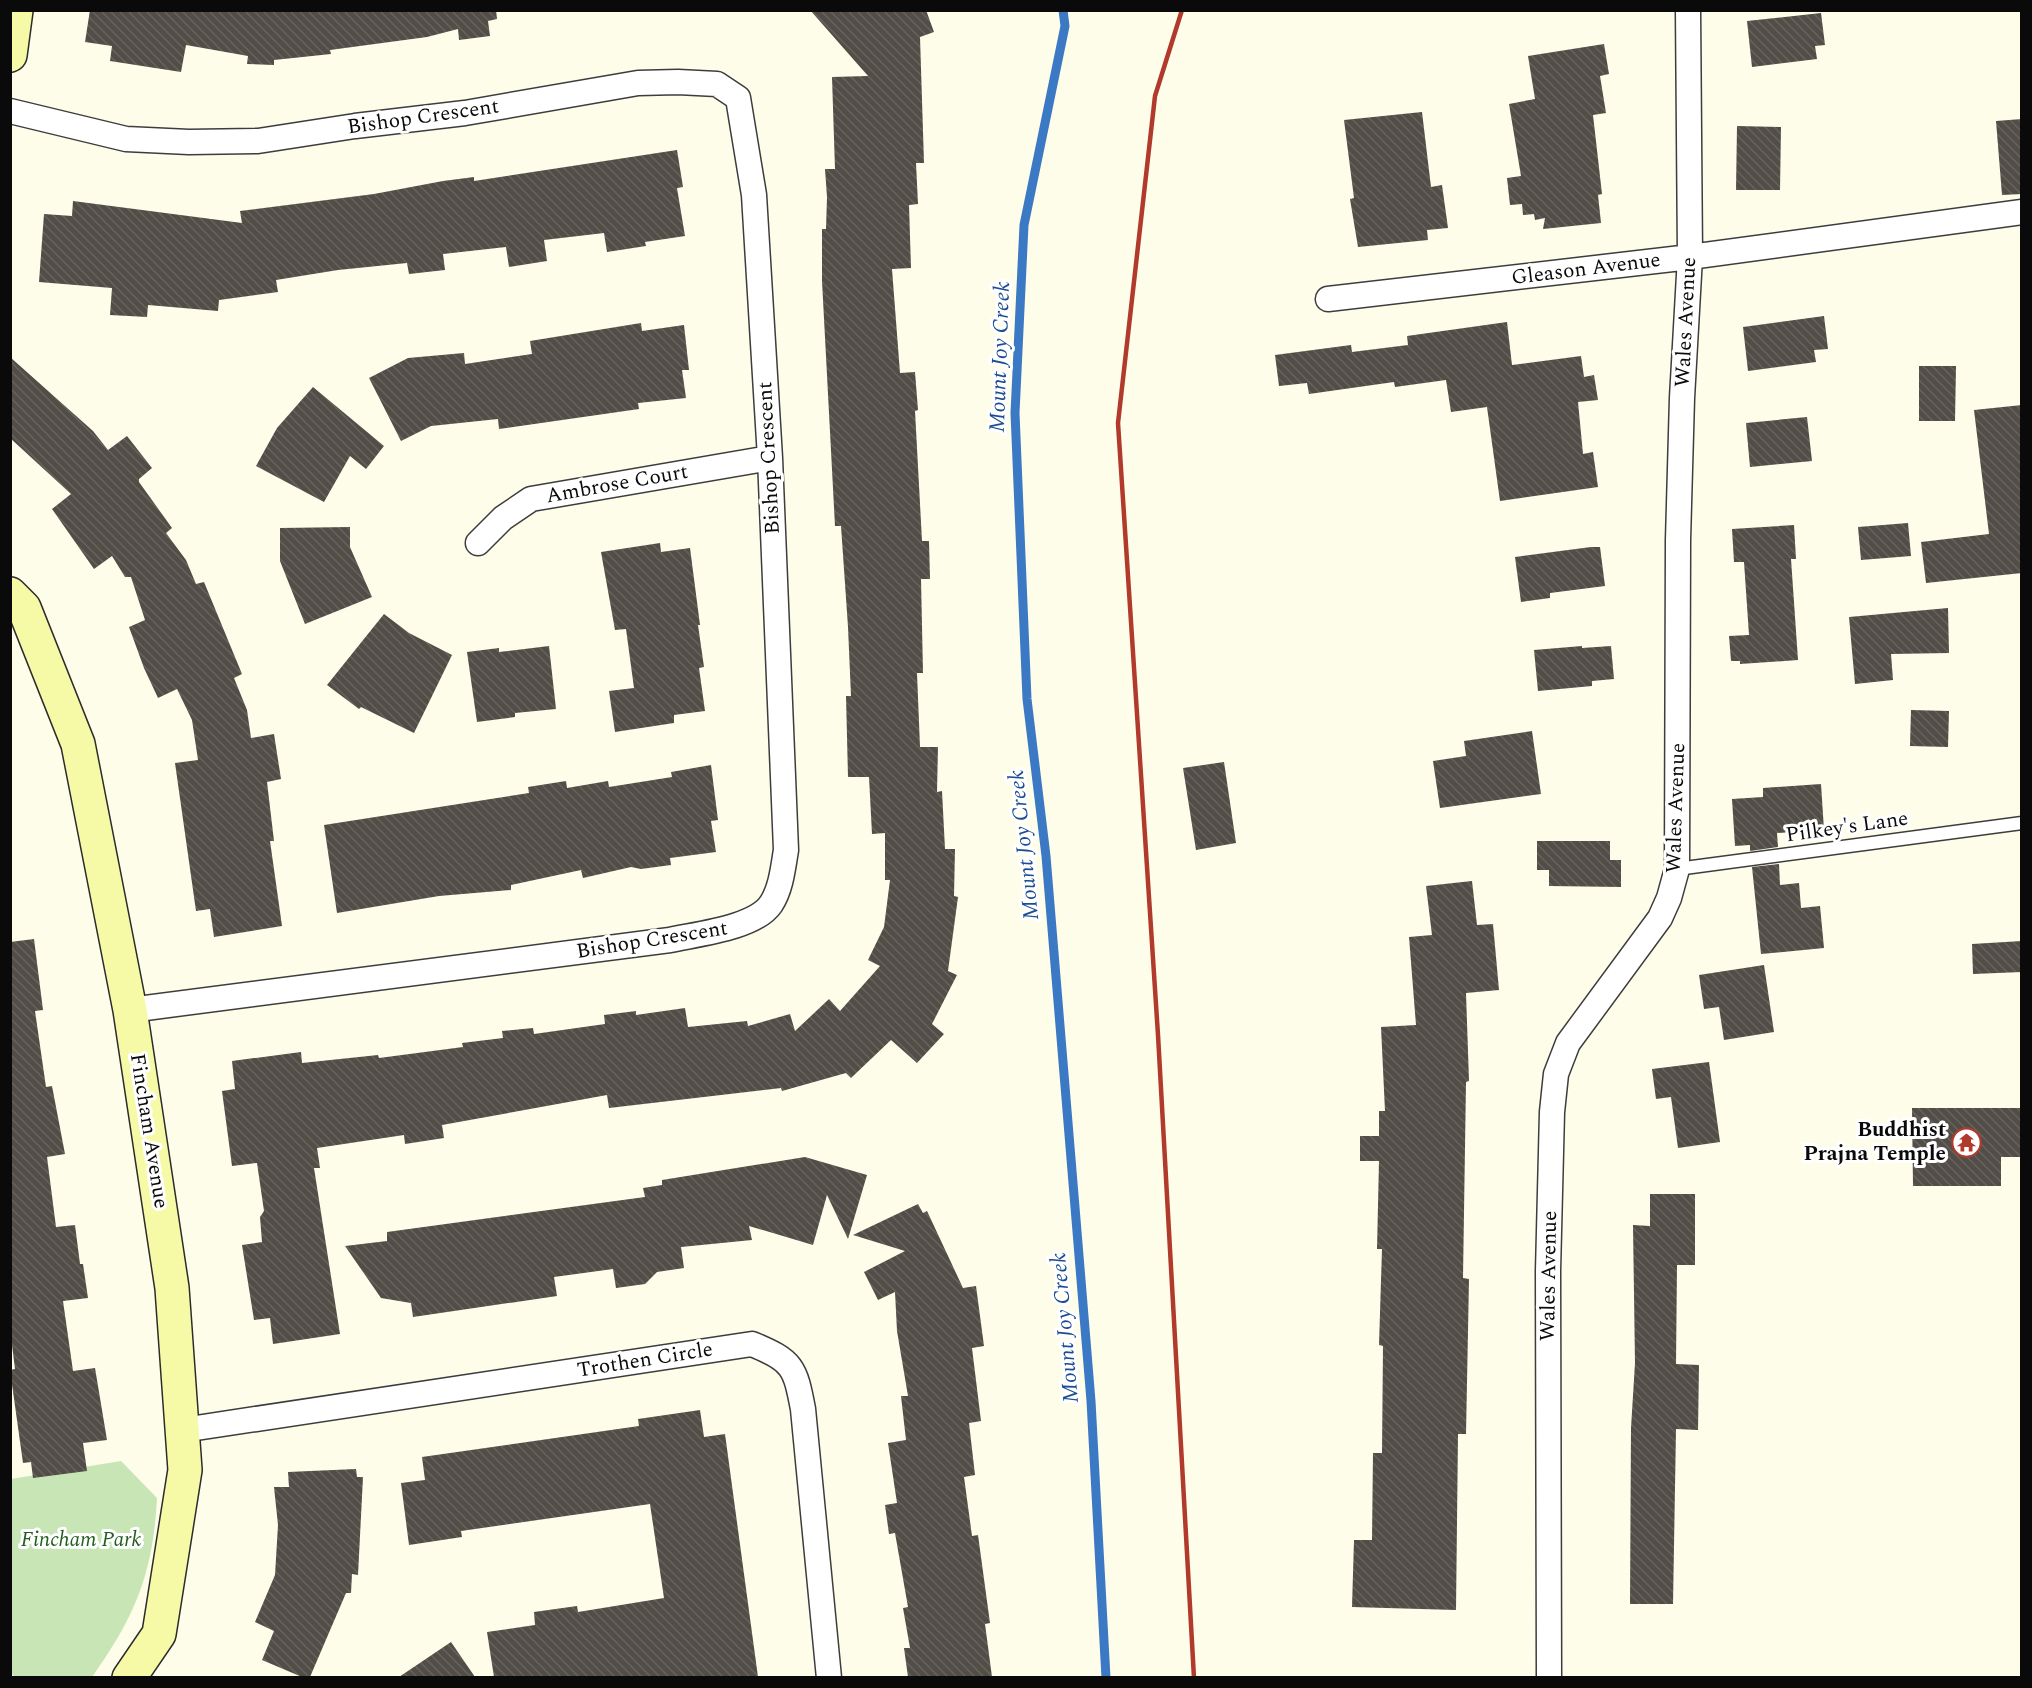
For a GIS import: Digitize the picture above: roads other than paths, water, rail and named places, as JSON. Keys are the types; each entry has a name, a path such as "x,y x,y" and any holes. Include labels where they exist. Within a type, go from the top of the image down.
{"street":[{"path":"10,55 16,10"},
{"name":"Wales Avenue","path":"1549,1677 1548,1271 1552,1112 1556,1074 1568,1043 1660,918 1669,898 1677,869 1678,540 1682,398 1690,257 1688,10"},
{"name":"Bishop Crescent","path":"10,111 126,139 189,142 258,141 465,113 638,83 717,84 738,98 754,195 770,458 786,850 780,883 770,906 742,925 670,940 130,1010"},
{"name":"Gleason Avenue","path":"1328,299 1690,257 2022,212"},
{"name":"Ambrose Court","path":"478,543 503,518 531,499 770,458"},
{"name":"Fincham Avenue","path":"10,594 24,608 78,744 130,1010 172,1288 185,1470 159,1634 129,1677"},
{"name":"Trothen Circle","path":"183,1430 752,1344 775,1354 796,1372 803,1409 829,1677"}],"lane":[{"name":"Pilkey's Lane","path":"1677,869 2022,823"}],"waterway":[{"name":"Mount Joy Creek","path":"1063,10 1065,26 1024,225 1015,413 1027,699 1046,856 1091,1401 1106,1678"}],"railway":[{"path":"1182,10 1155,96 1118,423 1158,1035 1194,1678"}],"place":[{"name":"Buddhist Prajna Temple","path":"1967,1142"}],"park label":[{"name":"Fincham Park","path":"81,1540"}]}
